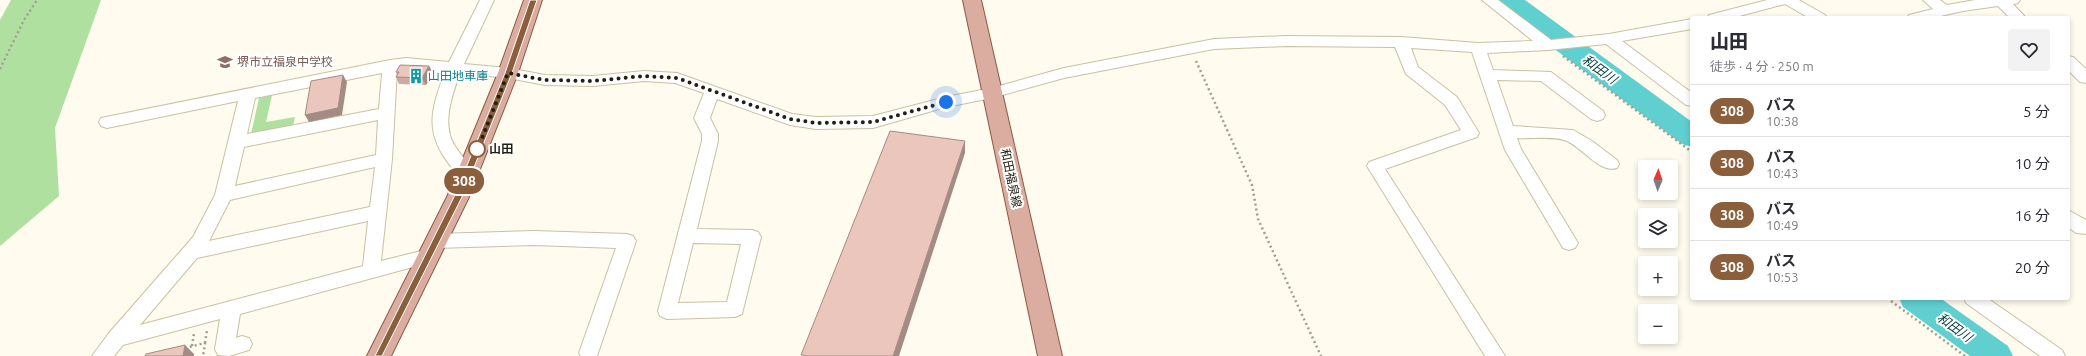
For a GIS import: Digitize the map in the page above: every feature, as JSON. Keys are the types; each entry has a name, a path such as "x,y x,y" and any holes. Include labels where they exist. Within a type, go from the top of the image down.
{"main road":[{"path":"379,356 433,249 467,174 508,73 533,0"},
{"name":"和田福泉線","path":"972,0 1050,356"}],"street":[{"path":"467,174 447,149 440,128 442,109 455,67 487,0"},
{"path":"1489,0 1553,44"},
{"path":"1722,16 1785,0"},
{"path":"1788,0 1816,16"},
{"path":"1930,0 1953,13"},
{"path":"1930,16 1953,13 2004,0 2017,16"},
{"path":"107,122 406,63 508,73 545,80 593,81 644,76 677,78 712,92 790,119 816,123 873,122 946,102 992,93 1064,73 1214,44 1286,41 1401,42 1478,48 1609,39 1690,24"},
{"path":"1609,39 1690,99"},
{"path":"1401,42 1411,70 1451,101 1471,133 1374,166 1495,356"},
{"path":"1478,48 1513,150 1569,243"},
{"path":"371,272 384,159 390,65"},
{"path":"2074,65 2086,78"},
{"path":"1487,75 1545,76 1597,115"},
{"path":"686,236 752,237 735,309 667,311 686,236 710,142 710,134 702,118 712,92"},
{"path":"102,356 200,242 224,195 248,95"},
{"path":"237,142 387,113"},
{"path":"1507,132 1567,134 1586,144 1611,164"},
{"path":"224,195 384,159"},
{"path":"192,252 378,212"},
{"path":"2070,219 2082,228 2086,228"},
{"path":"116,339 371,272 433,249 534,238 627,241 589,353"},
{"path":"1976,300 2056,356"},
{"path":"231,308 225,349 242,344"}],"path":[{"path":"0,68 24,20 37,0"},
{"path":"1553,44 1690,150"},
{"path":"1187,49 1196,60 1252,185 1258,219 1321,356"},
{"path":"1890,300 1965,356"},
{"path":"203,356 208,325"},
{"path":"180,349 205,343"}],"green space":[{"path":"11,0 101,0 55,128 59,196 0,246 0,20"},
{"path":"272,95 266,122 295,117 293,126 251,134 259,98"}],"building":[{"path":"400,65 429,66 422,78 396,77 399,72 396,72"},
{"path":"343,75 338,108 305,115 311,81"},
{"path":"890,131 965,141 893,356 801,355"},
{"path":"185,345 183,356 145,356 146,354"}],"waterway":[{"name":"和田川","path":"1509,0 1538,24 1690,136"},
{"name":"和田川","path":"1918,300 1996,356"}],"bus line":[{"name":"308","path":"379,356 458,197 508,73 533,0"}],"place":[{"name":"堺市立福泉中学校","path":"225,62"},
{"name":"山田地車庫","path":"416,76"},
{"name":"山田","path":"477,149"}],"route":[{"path":"477,149 476,153 508,73 545,80 593,81 644,76 677,78 712,92 790,119 816,123 873,122 946,102"}]}
